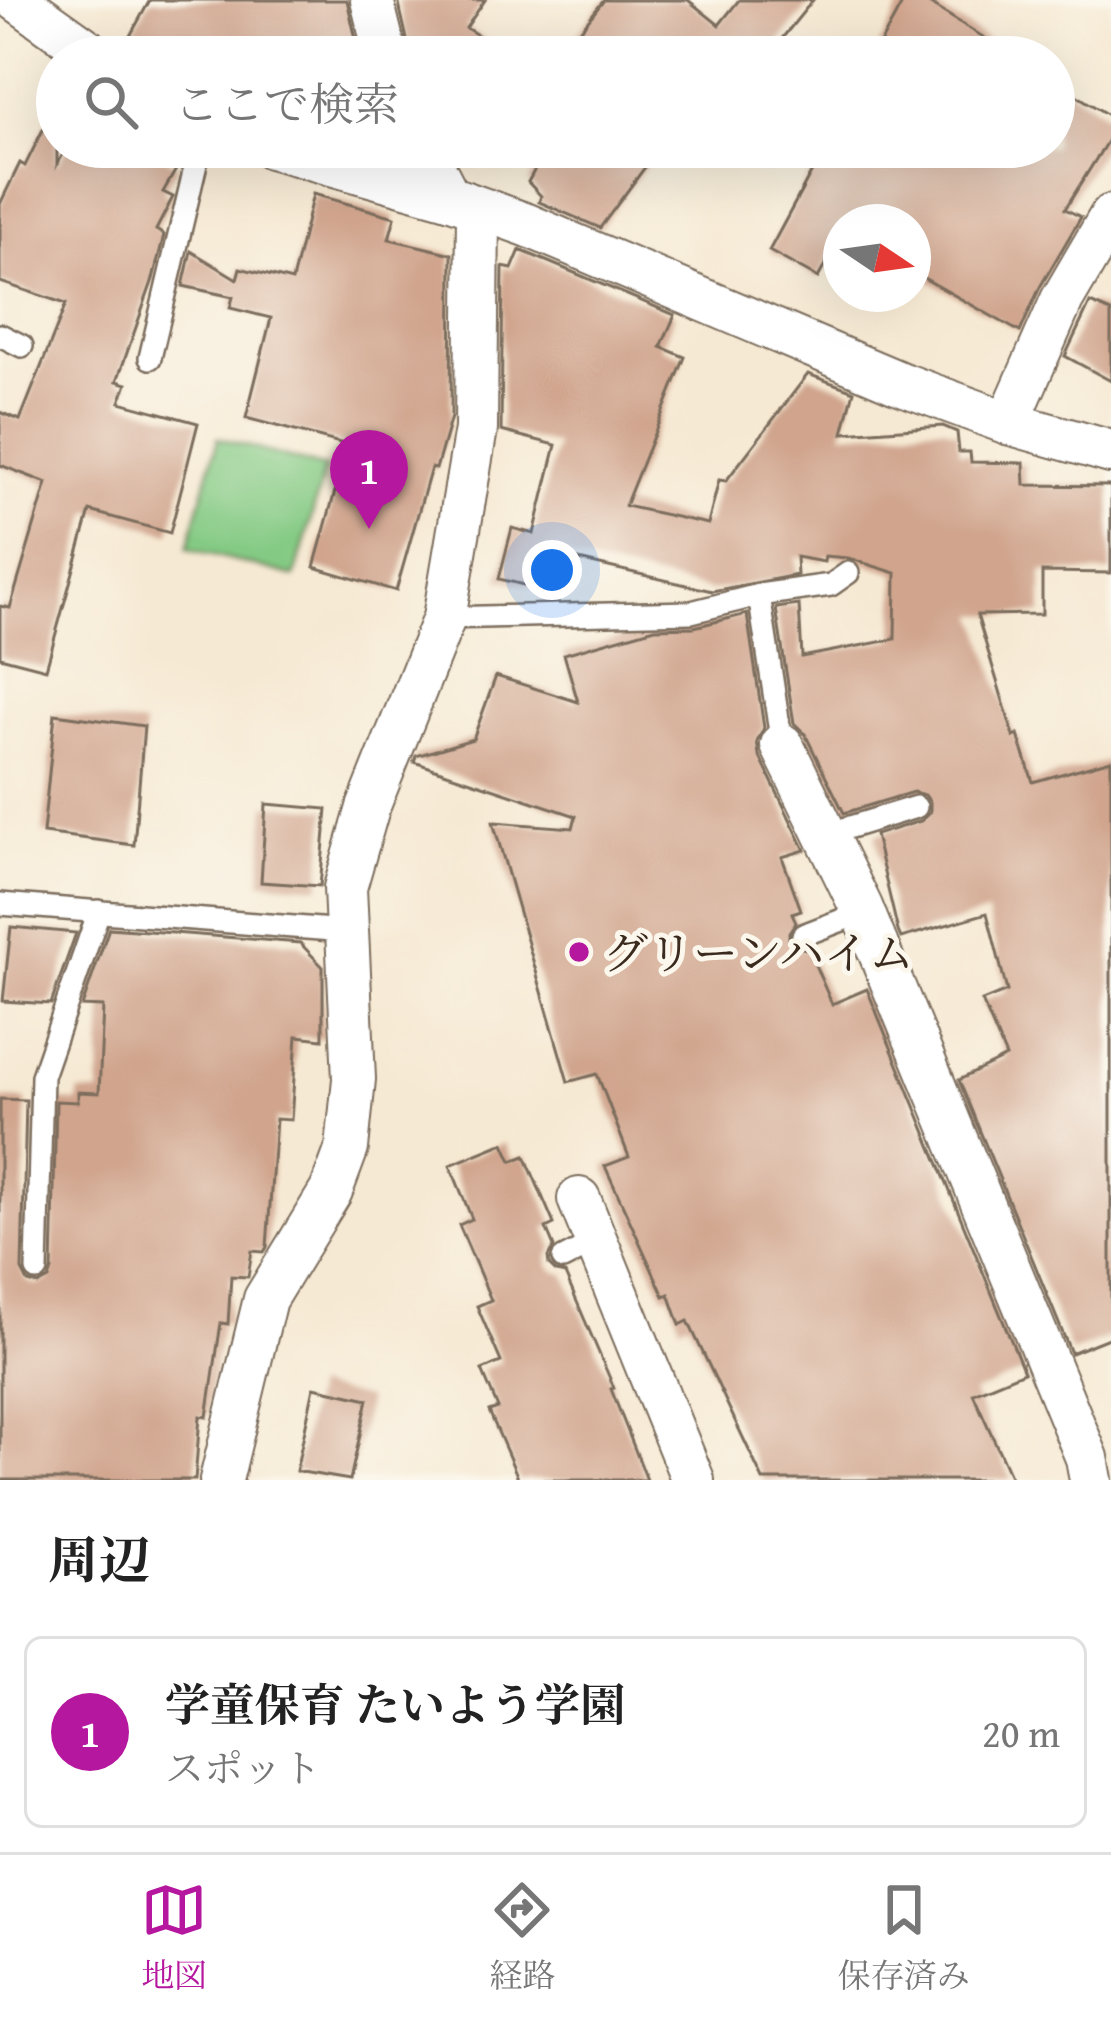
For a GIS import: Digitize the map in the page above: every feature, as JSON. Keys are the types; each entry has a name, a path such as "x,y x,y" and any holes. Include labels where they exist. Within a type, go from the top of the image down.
{"street":[{"path":"17,0 68,36"},
{"path":"372,0 381,36"},
{"path":"342,168 527,225 897,382 1111,452"},
{"path":"221,1480 265,1299 331,1191 347,1148 354,1079 345,889 368,808 444,618 476,429 464,204 437,168"},
{"path":"1008,422 1062,300 1111,216"},
{"path":"782,745 863,912 1096,1462"},
{"path":"579,1199 580,1250 700,1471"}],"lane":[{"path":"150,358 195,168"},
{"path":"0,335 22,346"},
{"path":"444,618 691,612 759,595 832,585 848,573"},
{"path":"759,595 782,745"},
{"path":"824,835 916,807"},
{"path":"0,904 345,931"},
{"path":"37,1270 33,1076 99,911"},
{"path":"803,935 863,912"}],"green space":[{"path":"218,438 325,468 295,577 188,548"}],"building":[{"path":"150,0 347,0 355,36 130,36"},
{"path":"398,0 485,0 466,28 479,36 406,36"},
{"path":"604,0 688,0 719,25 739,0 813,0 784,36 576,36"},
{"path":"904,0 924,0 981,36 884,36"},
{"path":"1075,94 1111,117 1111,135 1065,209 1081,217 1020,332 931,282 931,204 823,204 823,269 818,278 769,251 814,168 1075,168"},
{"path":"36,144 36,168 177,168 163,192 173,197 156,230 164,235 153,279 117,381 127,384 120,402 198,423 170,533 90,511 46,669 0,657 0,606 10,608 47,483 0,465 0,412 20,420 66,304 0,282 0,204 20,163 25,166"},
{"path":"536,168 644,168 600,228 539,202 541,196 528,182"},
{"path":"313,194 395,217 389,239 452,254 451,417 436,469 431,468 396,591 314,567 348,445 246,418 271,318 230,308 233,297 183,286 191,251 237,279 240,268 292,281"},
{"path":"520,250 675,315 661,347 685,357 625,506 708,524 719,480 726,481 808,374 854,391 843,433 943,426 957,432 959,452 970,452 971,462 1024,463 1025,485 1111,486 1111,573 1042,572 1042,614 977,615 1014,737 1018,735 1033,782 1111,760 1111,1337 1071,1353 959,1080 1006,1057 982,1001 1007,991 987,913 901,938 898,931 875,835 921,821 930,812 930,802 913,792 844,813 805,734 794,723 776,608 799,605 802,657 895,639 896,573 848,558 825,556 824,562 796,557 797,575 712,591 553,554 544,590 499,579 512,528 534,534 556,445 501,431 503,267 512,269"},
{"path":"1090,303 1111,312 1111,381 1065,356"},
{"path":"747,614 764,728 757,742 759,755 805,850 782,857 801,910 792,913 796,922 789,939 795,947 808,949 832,1004 867,989 1024,1372 973,1393 1012,1480 763,1480 688,1321 680,1325 669,1294 664,1296 605,1166 629,1157 597,1074 568,1082 493,822 573,828 576,816 414,762 416,756 473,739 496,676 578,702 564,654 655,628 694,627"},
{"path":"55,714 144,726 134,845 43,833"},
{"path":"266,804 327,809 320,886 261,882"},
{"path":"11,927 76,933 51,1004 3,1001"},
{"path":"109,928 300,943 323,967 323,1039 297,1036 291,1120 276,1119 267,1247 264,1252 252,1251 248,1277 231,1276 228,1324 221,1323 207,1417 200,1416 195,1480 0,1480 0,1099 26,1100 22,1270 28,1282 38,1285 49,1279 52,1270 56,1101 78,1102 78,1092 99,1093 103,1007 82,1006"},
{"path":"504,1143 512,1161 525,1156 554,1224 546,1228 554,1247 549,1265 565,1274 647,1480 519,1480 489,1411 498,1408 482,1370 501,1362 477,1306 491,1300 459,1225 472,1219 450,1165"},
{"path":"314,1387 368,1399 350,1480 296,1471"}],"place":[{"name":"学童保育 たいよう学園","path":"369,529"},
{"name":"グリーンハイム","path":"579,952"}]}
